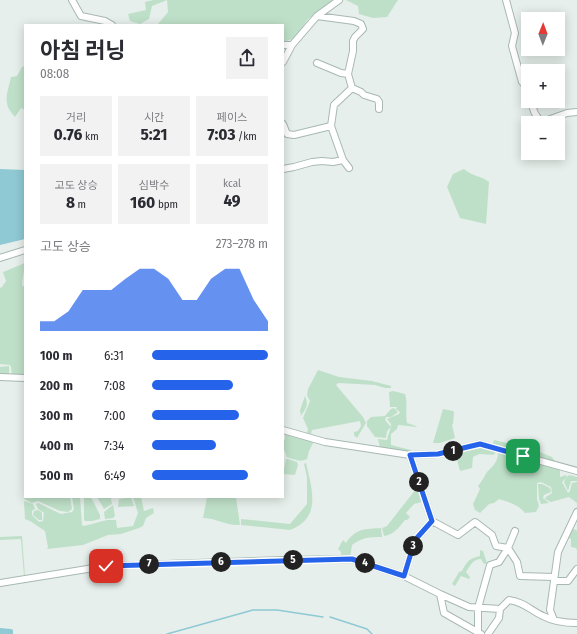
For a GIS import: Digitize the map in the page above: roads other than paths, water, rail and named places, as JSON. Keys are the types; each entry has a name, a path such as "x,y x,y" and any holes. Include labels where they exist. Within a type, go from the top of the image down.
{"street":[{"path":"72,0 81,16 105,21 110,24"},
{"path":"284,60 292,45 317,16 339,0"},
{"path":"506,0 515,34 512,46 521,78"},
{"path":"317,16 354,21 361,24 363,29 355,37 348,74 352,88"},
{"path":"284,45 292,45"},
{"path":"317,63 341,73 348,74"},
{"path":"352,88 364,95 377,99 379,102 378,109"},
{"path":"349,168 343,160 331,126 334,105 352,88"},
{"path":"533,108 538,118 542,122 567,113 577,112"},
{"path":"284,126 287,134 294,135 331,126"},
{"path":"284,169 312,162 333,162 343,160"},
{"path":"0,258 24,250"},
{"path":"0,377 24,378"},
{"path":"284,430 324,442 410,455 438,454 480,444 577,471"},
{"path":"410,455 432,521 458,535 475,522 492,535 496,546 508,548 517,562 520,576 554,577 556,581 568,581 577,569"},
{"path":"554,620 550,610 558,552 577,512"},
{"path":"404,576 415,540 432,521"},
{"path":"570,525 577,529"},
{"path":"480,633 478,608 490,565 498,562 508,548 515,531"},
{"path":"0,583 106,566 352,559 404,576 470,607 500,609"},
{"path":"440,594 444,614 480,633"},
{"path":"488,634 500,618 500,609 509,600 518,602 544,617 563,623 577,623"}],"water":[{"path":"0,169 24,170 24,239 0,245"},
{"path":"0,628 11,629 13,630 13,634 0,634"}],"waterway":[{"path":"167,634 253,610 277,610 323,617"},
{"path":"330,617 367,629 372,634"}]}
